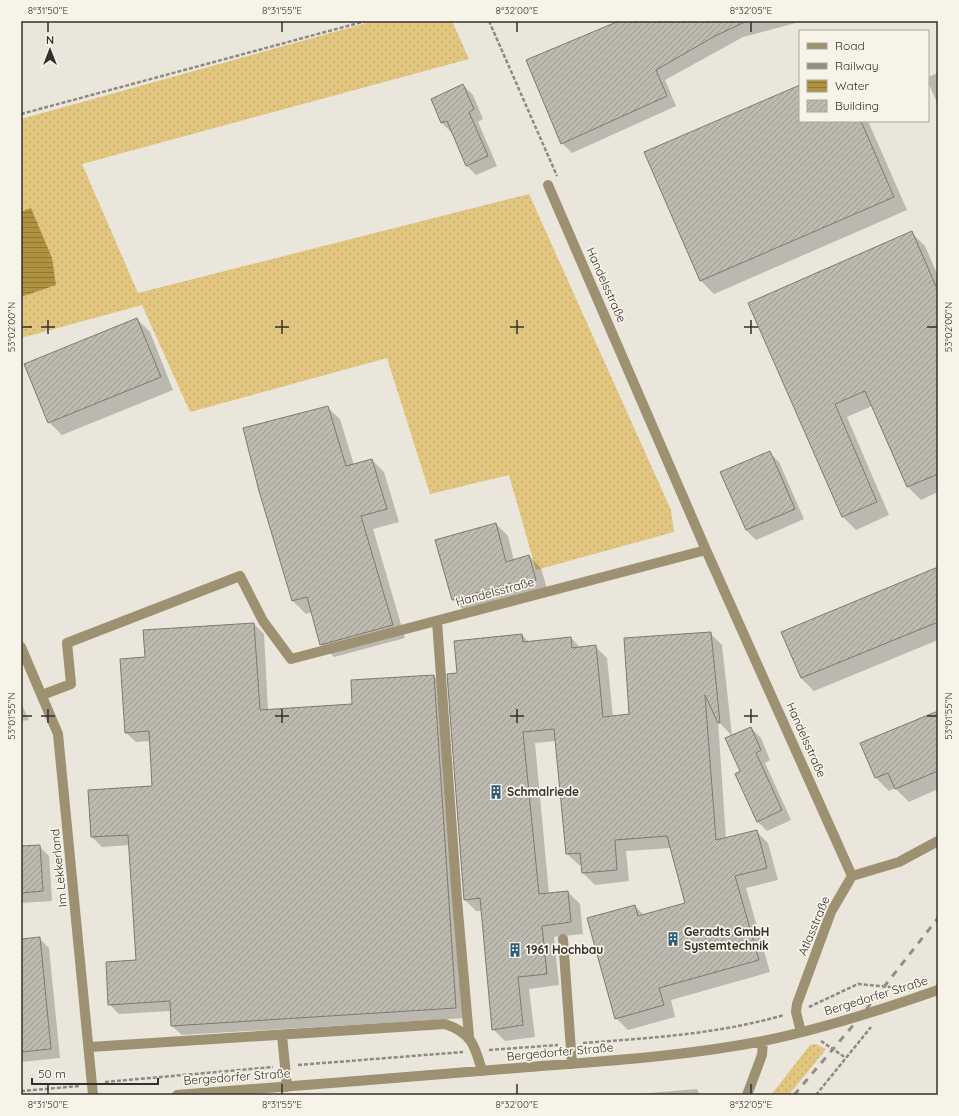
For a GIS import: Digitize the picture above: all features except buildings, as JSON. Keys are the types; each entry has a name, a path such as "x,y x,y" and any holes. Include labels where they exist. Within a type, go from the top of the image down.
{"street":[{"name":"Handelsstraße","path":"548,186 706,550 852,876"},
{"name":"Handelsstraße","path":"42,695 71,684 67,643 240,576 263,621 292,659 706,550"},
{"path":"437,620 457,900 469,1037"},
{"name":"Im Lekkerland","path":"21,646 58,734 90,1047 93,1095"},
{"path":"852,876 899,862 938,841"},
{"name":"Atlasstraße","path":"801,1032 796,1012 797,1004 831,912 852,876"},
{"path":"563,939 572,1064"},
{"name":"Bergedorfer Straße","path":"177,1095 572,1064 634,1058 764,1041 861,1016 938,990"},
{"path":"90,1047 445,1024 458,1028 469,1037 477,1051 482,1071"},
{"path":"282,1034 287,1087"},
{"path":"747,1095 762,1055 764,1041"}],"path":[{"path":"21,114 366,21"},
{"path":"489,21 560,181 548,186"},
{"path":"21,1091 72,1088 118,1079 681,1036 764,1021 796,1012 822,1002 858,984 902,988 909,985"},
{"path":"816,1095 873,1024"},
{"path":"820,1040 846,1058"}],"shaded area":[{"path":"374,21 452,21 469,59 82,164 138,293 529,194 671,510 674,532 536,570 509,475 430,494 387,358 190,412 142,305 21,338 21,297 55,285 40,230 31,209 21,212 21,119"},
{"path":"816,1044 826,1049 789,1095 771,1095 810,1045"}],"water":[{"path":"31,208 52,258 56,285 21,297 21,212"}],"railway":[{"path":"794,1095 861,1016 938,918"}],"place":[{"name":"Schmalriede","path":"496,792"},
{"name":"Geradts GmbH Systemtechnik","path":"673,939"},
{"name":"1961 Hochbau","path":"515,950"}]}
